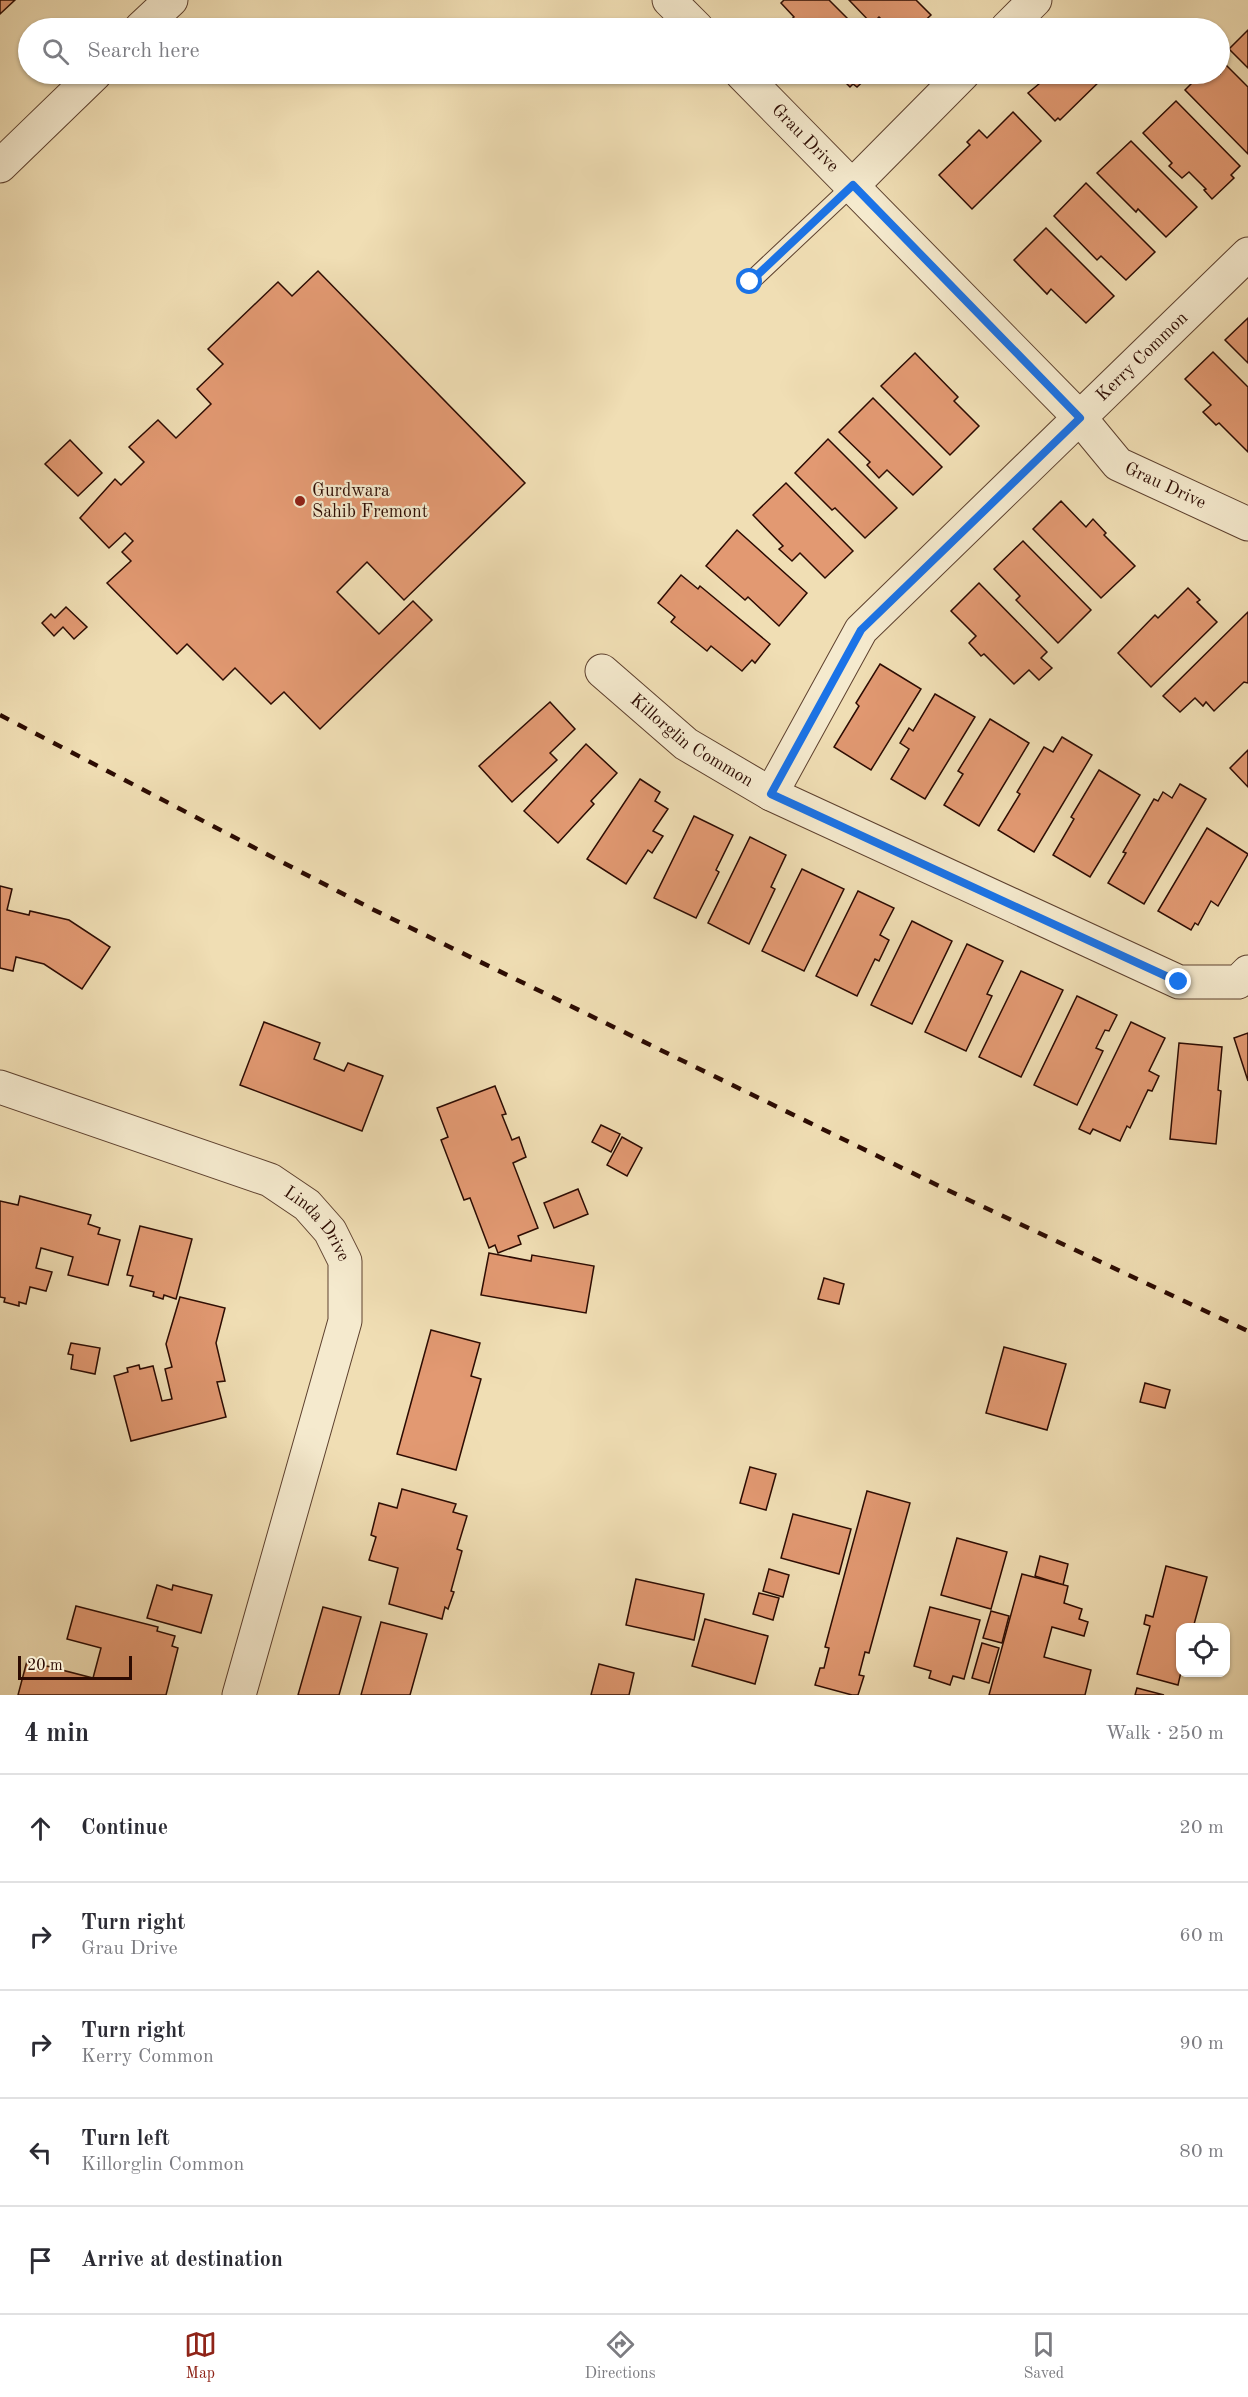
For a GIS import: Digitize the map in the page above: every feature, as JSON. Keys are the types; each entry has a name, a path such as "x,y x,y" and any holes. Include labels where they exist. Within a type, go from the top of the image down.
{"street":[{"path":"152,18 171,0"},
{"path":"669,0 688,18"},
{"path":"1017,18 1035,0"},
{"path":"0,166 85,84"},
{"name":"Grau Drive","path":"752,84 1080,418 1118,464 1248,524"},
{"path":"853,185 953,84"},
{"name":"Kerry Common","path":"771,794 861,630 1248,254"},
{"name":"Killorglin Common","path":"602,672 686,744 771,794 1179,982 1238,982 1248,972"},
{"name":"Linda Drive","path":"0,1087 270,1180 307,1206 330,1231 345,1261 345,1321 239,1695"}],"lane":[{"path":"750,282 853,185"}],"building":[{"path":"0,0 15,0 0,14"},
{"path":"784,0 829,0 847,18 793,18 781,3"},
{"path":"849,0 916,0 931,15 928,18 866,18"},
{"path":"1248,30 1248,68 1230,50"},
{"path":"1230,69 1248,87 1248,154 1185,90 1191,84 1230,84"},
{"path":"1039,84 1097,84 1060,120 1058,118 1055,121 1028,93"},
{"path":"1176,101 1240,166 1231,175 1234,178 1212,199 1204,190 1206,189 1189,172 1182,178 1169,166 1172,163 1143,133"},
{"path":"1013,112 1041,141 972,209 939,175 970,145 967,142 979,130 987,138"},
{"path":"1131,141 1197,207 1166,237 1138,209 1136,212 1097,173"},
{"path":"1086,183 1155,252 1126,280 1101,256 1097,260 1054,216"},
{"path":"1046,228 1114,296 1086,323 1051,289 1047,294 1014,260"},
{"name":"Gurdwara Sahib Fremont","path":"318,271 525,483 404,600 367,562 337,592 379,634 413,601 432,620 320,729 284,692 271,704 235,668 223,680 187,644 177,654 107,583 131,561 122,552 133,541 125,533 109,548 80,518 115,479 121,485 144,462 129,447 158,420 176,438 211,404 197,389 223,364 208,349 278,282 292,296"},
{"path":"1248,318 1248,363 1225,340"},
{"path":"1213,352 1248,387 1248,452 1219,423 1216,425 1203,412 1211,405 1185,379"},
{"path":"915,353 958,397 954,401 979,426 950,455 881,386"},
{"path":"873,398 942,467 913,495 887,470 879,478 867,465 870,462 839,432"},
{"path":"828,439 897,508 865,538 835,508 832,510 795,473"},
{"path":"70,440 102,473 78,496 45,464"},
{"path":"786,483 853,551 825,578 800,553 792,561 779,549 783,546 753,515"},
{"path":"1061,501 1086,527 1093,519 1106,533 1104,535 1135,566 1101,598 1033,529"},
{"path":"737,530 807,593 779,626 748,597 745,600 706,566"},
{"path":"1023,541 1091,610 1058,643 1016,600 1020,596 994,569"},
{"path":"681,575 698,589 700,586 770,644 755,663 752,660 742,671 711,646 707,651 671,622 675,617 658,603"},
{"path":"979,583 1047,652 1041,658 1052,668 1039,680 1029,670 1014,684 984,654 981,656 969,643 976,636 951,611"},
{"path":"1188,588 1200,600 1197,602 1217,622 1151,687 1118,653 1155,615 1158,618"},
{"path":"66,607 87,627 74,639 63,627 54,636 42,623 51,614 55,618"},
{"path":"1248,612 1248,683 1244,682 1214,711 1206,702 1203,706 1195,698 1180,712 1163,696"},
{"path":"880,664 921,689 871,770 834,747 859,706 856,703"},
{"path":"935,694 975,717 925,799 891,779 909,749 900,743 909,728 913,731"},
{"path":"550,702 575,729 550,753 557,760 512,802 479,766"},
{"path":"990,719 1029,743 979,826 944,805 963,774 958,771"},
{"path":"1062,737 1092,755 1034,852 998,830 1020,794 1017,792 1044,747 1053,752"},
{"path":"586,744 617,773 591,801 594,804 558,843 524,811"},
{"path":"1248,750 1248,787 1230,768"},
{"path":"1099,770 1140,795 1090,877 1053,855 1074,819 1071,817"},
{"path":"640,779 660,792 655,801 668,809 653,831 663,836 652,853 648,850 626,884 587,859"},
{"path":"1180,784 1206,799 1144,904 1108,883 1154,799 1158,801 1163,792 1172,798"},
{"path":"694,816 733,835 716,870 719,872 696,918 654,898"},
{"path":"1207,828 1248,854 1218,906 1211,901 1198,925 1195,923 1191,930 1158,911"},
{"path":"750,837 786,855 771,887 775,889 749,944 708,923"},
{"path":"802,869 844,889 804,971 762,951"},
{"path":"0,886 12,889 7,910 29,915 30,911 69,920 110,947 82,989 44,964 16,957 13,971 0,968"},
{"path":"858,891 894,908 880,935 889,940 879,961 875,959 857,996 816,976"},
{"path":"912,921 952,941 912,1024 871,1005"},
{"path":"967,944 1003,961 987,994 992,996 966,1051 925,1032"},
{"path":"1021,971 1063,990 1021,1077 979,1057"},
{"path":"1077,996 1117,1015 1109,1031 1105,1030 1096,1048 1103,1051 1077,1105 1034,1085"},
{"path":"264,1022 320,1043 314,1059 344,1071 348,1063 383,1076 362,1131 240,1085"},
{"path":"1131,1022 1165,1038 1149,1071 1159,1076 1152,1091 1148,1090 1130,1128 1127,1126 1120,1141 1093,1129 1090,1134 1079,1129"},
{"path":"1248,1033 1248,1081 1234,1038"},
{"path":"1179,1043 1222,1047 1216,1144 1170,1139"},
{"path":"495,1086 506,1114 502,1115 512,1140 519,1137 526,1157 513,1163 538,1228 518,1236 521,1244 498,1253 495,1245 489,1248 470,1198 464,1200 441,1140 448,1137 437,1108"},
{"path":"601,1125 620,1134 611,1152 592,1142"},
{"path":"622,1137 642,1148 627,1176 607,1165"},
{"path":"578,1189 588,1214 554,1228 544,1203"},
{"path":"20,1196 91,1215 88,1224 100,1228 98,1234 120,1240 108,1285 68,1275 73,1257 41,1248 36,1268 52,1272 46,1291 30,1287 26,1304 19,1302 19,1306 4,1302 5,1298 0,1297 0,1201 18,1205"},
{"path":"140,1226 192,1239 176,1299 164,1295 163,1299 153,1296 154,1292 130,1286 133,1276 127,1275"},
{"path":"489,1253 531,1261 532,1255 594,1266 586,1313 481,1295"},
{"path":"824,1278 844,1284 839,1304 818,1299"},
{"path":"180,1297 225,1308 216,1343 225,1381 217,1382 226,1417 131,1441 114,1376 128,1372 127,1368 139,1365 140,1369 153,1366 162,1401 172,1399 165,1369 172,1367 166,1344"},
{"path":"431,1330 480,1343 471,1376 481,1379 456,1470 397,1454"},
{"path":"71,1343 100,1348 95,1374 71,1369 73,1355 68,1354"},
{"path":"1004,1347 1066,1364 1047,1430 986,1413"},
{"path":"1145,1383 1170,1390 1165,1408 1140,1402"},
{"path":"750,1467 776,1474 766,1510 740,1503"},
{"path":"402,1489 456,1504 453,1512 467,1516 457,1549 462,1551 451,1591 454,1592 448,1609 445,1607 442,1619 389,1604 398,1568 369,1560 376,1537 371,1535 379,1503 397,1508"},
{"path":"867,1491 910,1503 869,1653 865,1652 859,1675 864,1676 858,1695 852,1695 815,1685 820,1668 824,1668 829,1648 825,1647"},
{"path":"793,1514 851,1529 839,1574 781,1558"},
{"path":"957,1538 1007,1552 991,1609 941,1595"},
{"path":"1040,1556 1068,1564 1063,1585 1035,1576"},
{"path":"1166,1566 1207,1577 1194,1623 1176,1623 1176,1677 1180,1677 1178,1685 1137,1674 1150,1626 1144,1624 1146,1615 1153,1617"},
{"path":"769,1569 789,1575 783,1597 763,1591"},
{"path":"1022,1574 1068,1586 1064,1603 1082,1609 1079,1619 1088,1622 1084,1636 1052,1627 1044,1657 1091,1670 1085,1695 989,1695"},
{"path":"636,1579 704,1594 694,1640 626,1625"},
{"path":"157,1585 172,1590 173,1585 212,1595 201,1633 147,1618"},
{"path":"759,1593 779,1598 773,1620 753,1614"},
{"path":"76,1606 158,1627 157,1631 175,1636 172,1646 178,1648 166,1695 18,1695 27,1661 93,1678 101,1648 67,1639"},
{"path":"323,1607 361,1617 339,1695 298,1695"},
{"path":"930,1607 980,1620 964,1679 953,1676 950,1685 929,1678 931,1671 914,1666"},
{"path":"991,1611 1009,1616 1002,1643 983,1638"},
{"path":"705,1619 768,1636 755,1684 692,1666"},
{"path":"381,1622 427,1634 410,1695 361,1695"},
{"path":"982,1643 999,1648 989,1683 972,1678"},
{"path":"599,1664 634,1673 629,1695 591,1695"},
{"path":"1137,1688 1164,1695 1135,1695"}],"railway":[{"path":"0,715 370,908 939,1186 1248,1331"}],"place":[{"name":"Gurdwara Sahib Fremont","path":"300,501"}],"route":[{"path":"750,282 853,185 1080,418 861,630 771,794 1179,982"}]}
